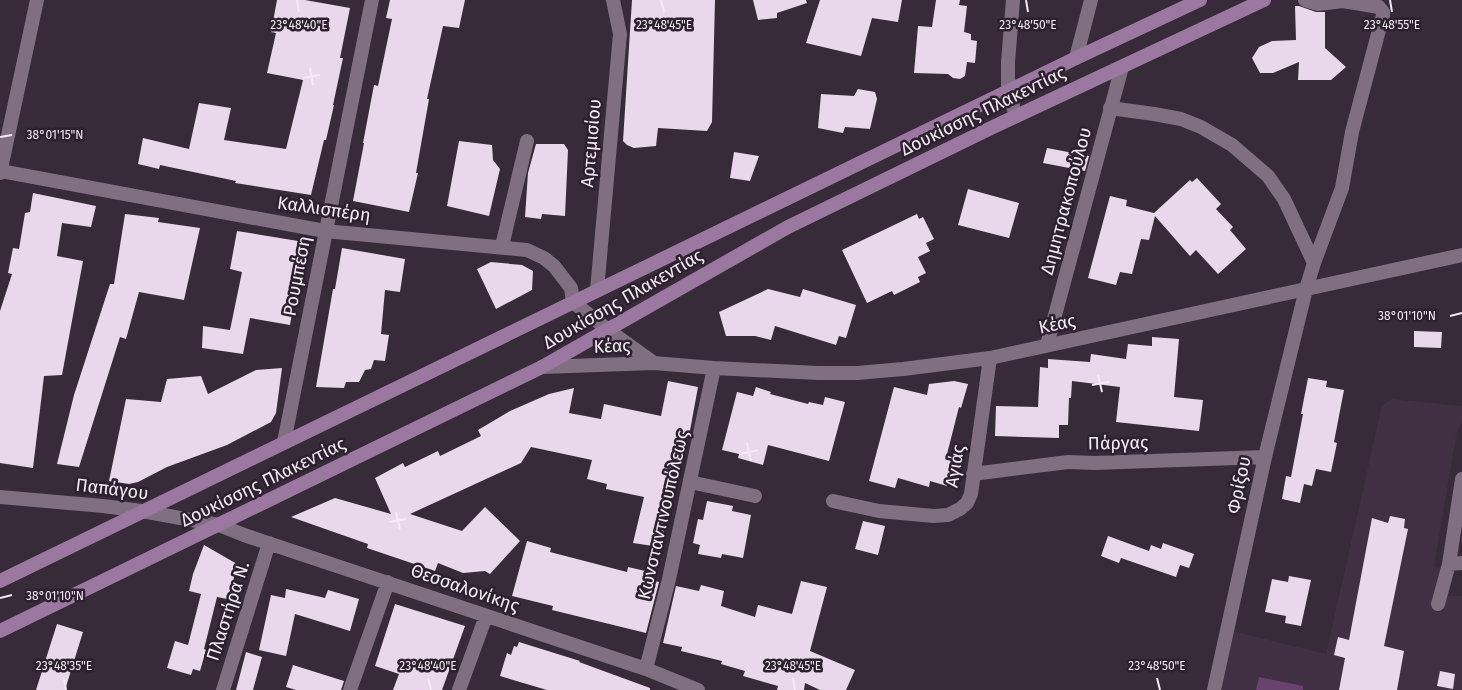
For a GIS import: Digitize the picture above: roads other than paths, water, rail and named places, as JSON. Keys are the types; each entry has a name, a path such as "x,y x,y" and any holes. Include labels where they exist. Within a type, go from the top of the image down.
{"main road":[{"name":"Δουκίσσης Πλακεντίας","path":"0,580 1076,58 1200,0"},
{"name":"Δουκίσσης Πλακεντίας","path":"0,631 542,367 788,226 1016,116 1264,0"}],"street":[{"path":"0,172 37,0"},
{"name":"Ρουμπέση","path":"284,442 372,0"},
{"name":"Αρτεμισίου","path":"597,290 620,34 613,0"},
{"path":"1013,0 1008,62 1008,91 1016,116"},
{"path":"1076,58 1091,0"},
{"name":"Φρίξου","path":"1214,690 1265,457 1306,290 1342,188 1352,132 1383,12 1379,7 1343,1 1318,4 1305,0"},
{"name":"Δημητρακοπούλου","path":"1048,345 1122,66"},
{"path":"1110,108 1181,119 1201,127 1232,144 1268,176 1284,199 1314,263"},
{"path":"502,246 527,141"},
{"name":"Καλλισπέρη","path":"0,172 325,231 502,246 527,250 544,258 554,266 571,288 573,302"},
{"name":"Κέας","path":"542,367 654,364 818,373 857,373 990,358 1462,256"},
{"path":"573,302 608,330"},
{"name":"Κέας","path":"608,330 654,364"},
{"name":"Αγιάς","path":"833,502 879,511 934,516 948,515 967,503 971,494 990,358"},
{"name":"Κωνσταντινουπόλεως","path":"646,669 669,579 714,368"},
{"name":"Πάργας","path":"973,474 1068,462 1094,463 1265,457"},
{"path":"1438,604 1455,563 1462,479"},
{"path":"690,482 755,496"},
{"name":"Παπάγου","path":"0,497 142,511 219,525"},
{"name":"Θεσσαλονίκης","path":"219,525 646,669 698,690"},
{"name":"Πλαστήρα Ν.","path":"223,690 269,543"},
{"path":"350,690 388,582"},
{"path":"459,690 486,616"}]}
